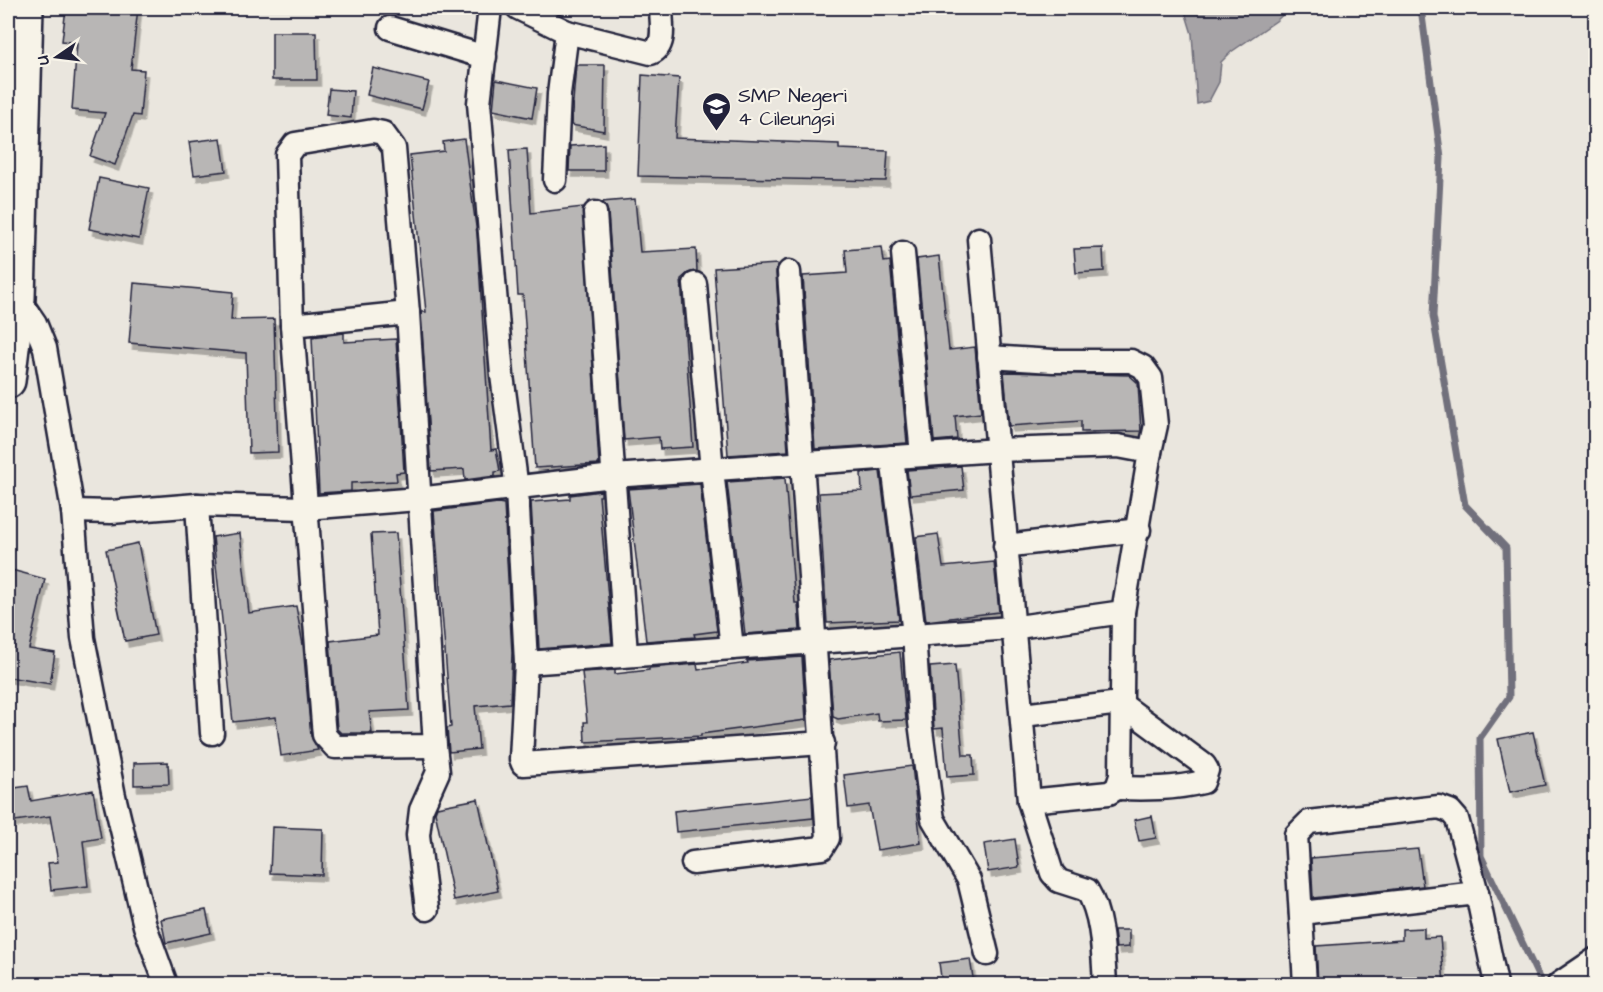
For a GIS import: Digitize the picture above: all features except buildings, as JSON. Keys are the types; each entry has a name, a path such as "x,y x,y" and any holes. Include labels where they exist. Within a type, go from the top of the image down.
{"main road":[{"path":"8,381 26,8"}],"street":[{"path":"490,8 480,103 502,375 517,489 526,663 521,759 523,764 823,743"},
{"path":"519,8 567,32 651,53 658,50 661,44 661,8"},
{"path":"390,28 485,57"},
{"path":"555,180 559,94 567,32"},
{"path":"427,909 418,835 421,810 438,772 418,499 408,313 394,148 383,133 373,131 295,144 287,155 292,325 324,735 334,747 435,746"},
{"path":"595,213 626,654"},
{"path":"979,239 1011,628 1023,715 1023,754 1029,801 1052,873 1059,880 1087,890 1092,898 1103,945 1105,984"},
{"path":"903,253 922,455"},
{"path":"693,863 822,848 828,838 789,272"},
{"path":"14,280 45,348 73,511 83,638 114,796 145,926 166,984"},
{"path":"695,284 712,470 732,648"},
{"path":"292,325 408,313"},
{"path":"989,357 1053,362 1131,361 1143,368 1151,378 1156,425 1123,612 1120,703 1121,776 1117,788"},
{"path":"73,511 111,512 197,505 305,507 418,499 613,476 998,450 1118,446 1150,452"},
{"path":"892,457 914,634 921,729 933,819 969,880 987,954"},
{"path":"197,505 212,733"},
{"path":"1005,546 1139,530"},
{"path":"526,663 1011,628 1123,612"},
{"path":"1023,715 1120,703 1204,765 1207,770 1203,782 1156,789 1117,788 1109,793 1029,801"},
{"path":"1305,984 1296,835 1309,822 1439,807 1450,811 1457,819 1477,893 1496,984"},
{"path":"1301,914 1477,893"},
{"path":"1560,983 1596,959"}],"shaded area":[{"path":"1184,8 1290,8 1221,62 1219,82 1209,101 1197,104 1192,34"}],"waterway":[{"path":"1421,8 1441,158 1433,316 1465,505 1506,548 1509,697 1480,738 1481,856 1542,984"}],"place":[{"name":"SMP Negeri 4 Cileungsi","path":"717,132"}]}
